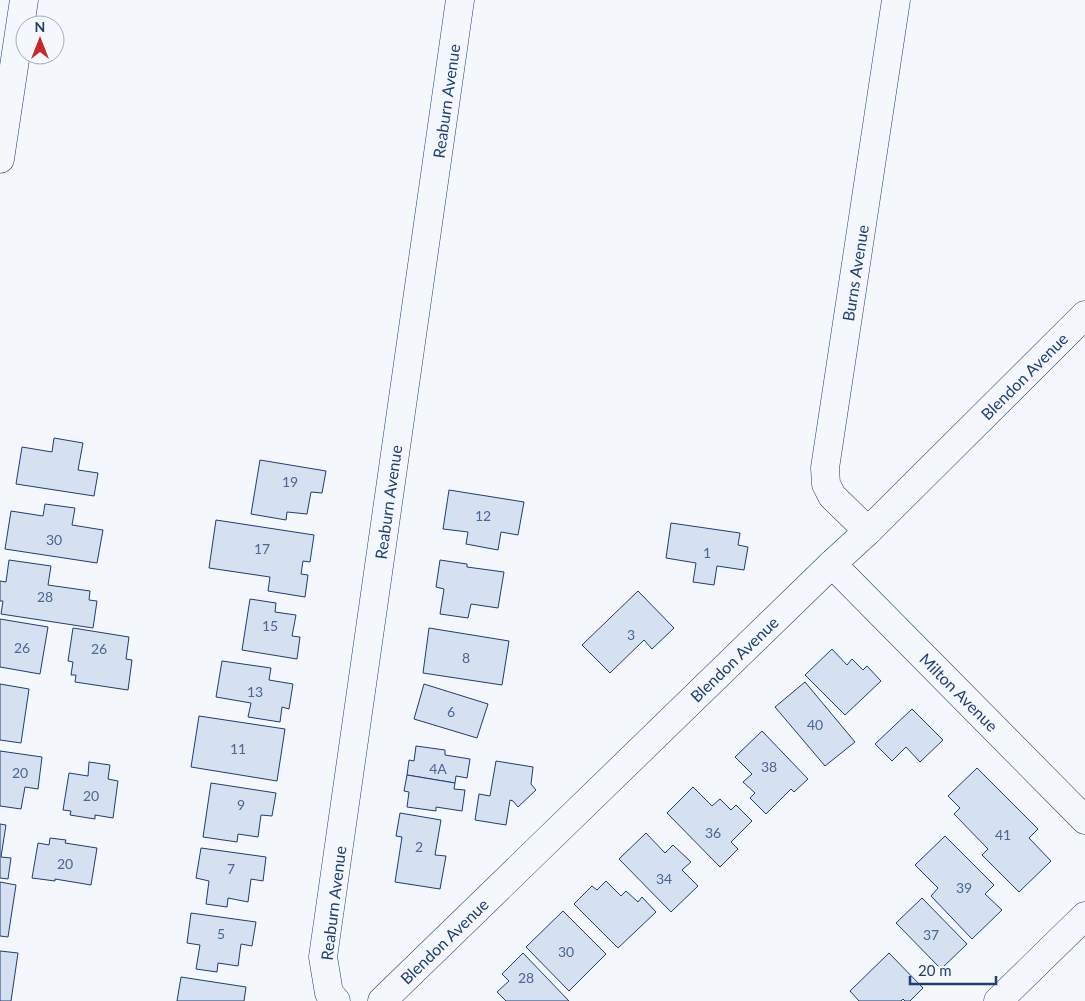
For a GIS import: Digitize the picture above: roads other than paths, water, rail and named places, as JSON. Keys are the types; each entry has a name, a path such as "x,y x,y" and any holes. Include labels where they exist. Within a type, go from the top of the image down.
{"street":[{"path":"0,159 24,0"},
{"name":"Reaburn Avenue","path":"336,1001 330,993 323,957 460,0"},
{"name":"Burns Avenue","path":"868,530 832,496 826,484 825,468 896,0"},
{"name":"Blendon Avenue","path":"382,1001 868,530 1085,315"},
{"name":"Milton Avenue","path":"832,564 1085,820"},
{"path":"998,1001 1085,916"}]}
